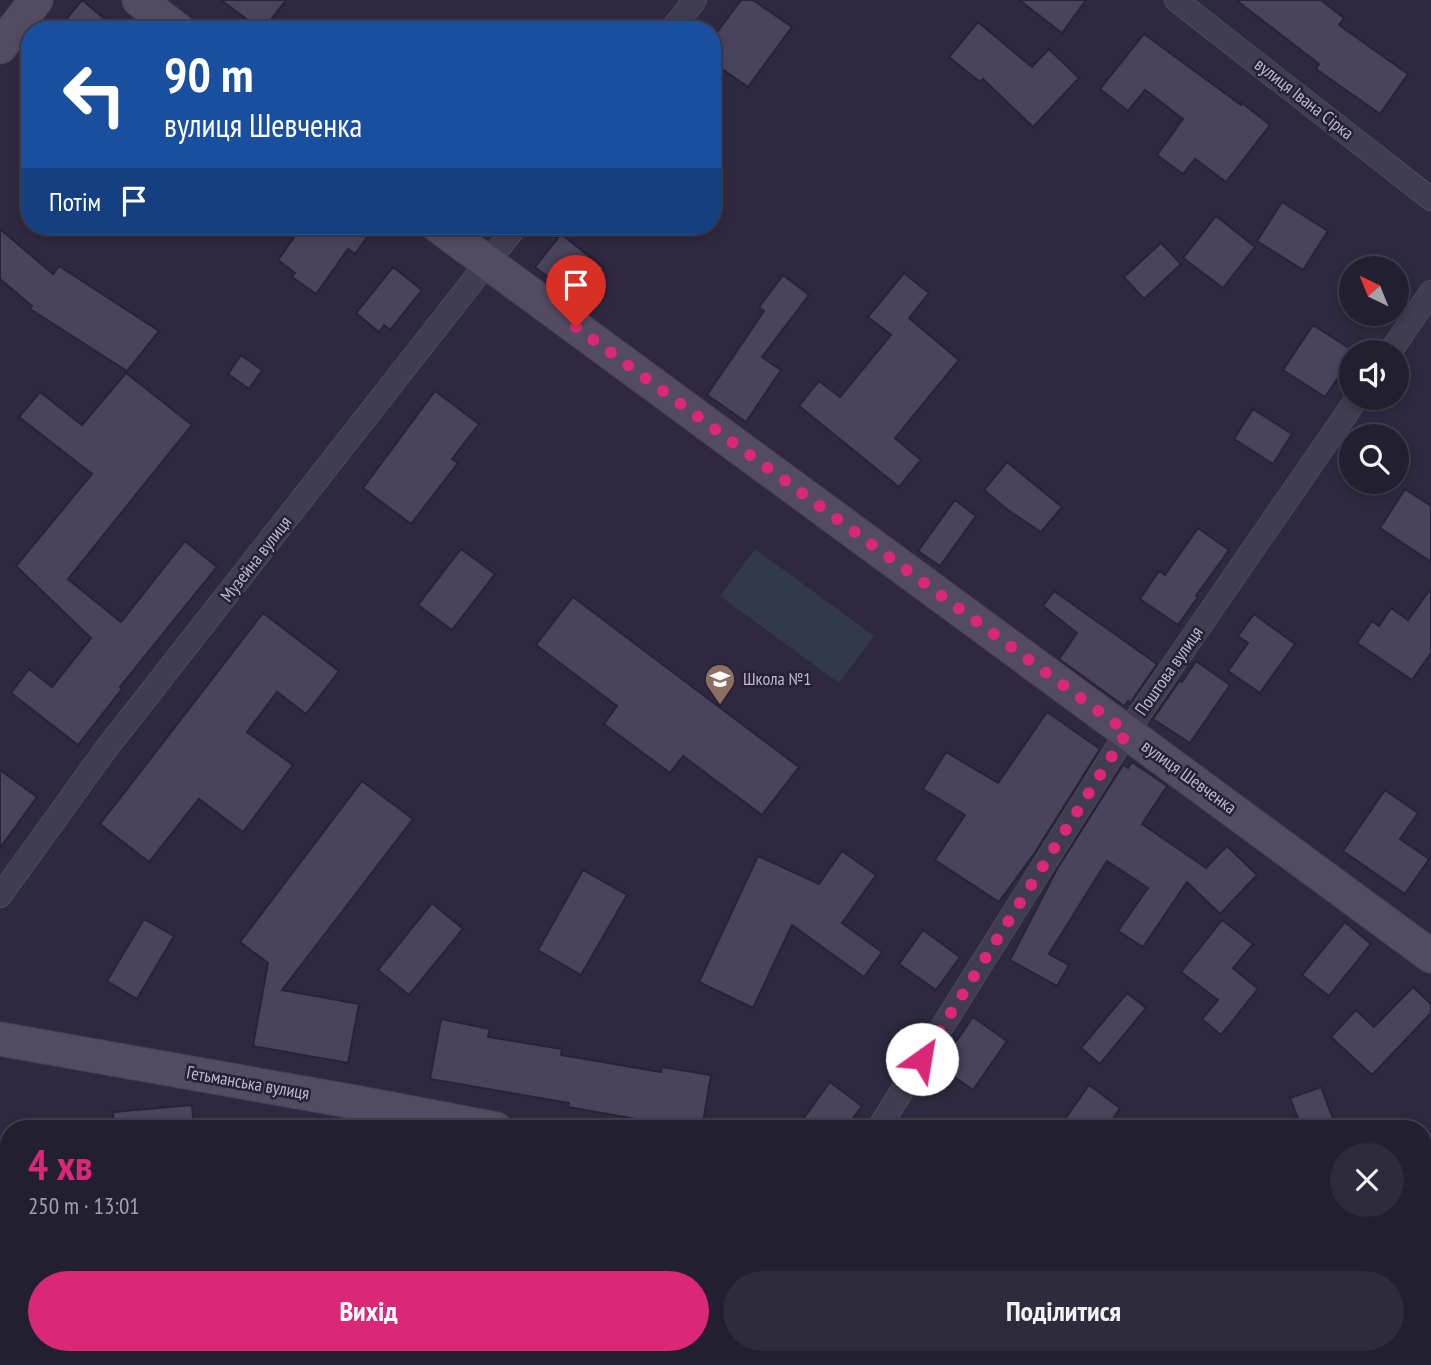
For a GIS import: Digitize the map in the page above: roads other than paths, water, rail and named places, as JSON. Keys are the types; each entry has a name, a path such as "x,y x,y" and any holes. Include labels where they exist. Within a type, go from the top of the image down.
{"street":[{"path":"0,47 36,0"},
{"path":"139,0 166,21"},
{"path":"678,21 695,0"},
{"name":"вулиця Івана Сірка","path":"1177,0 1431,199"},
{"name":"вулиця Шевченка","path":"450,235 1431,956"},
{"name":"Музейна вулиця","path":"0,896 106,749 509,235"},
{"path":"1398,340 1431,292"},
{"name":"Поштова вулиця","path":"884,1120 1127,732 1349,410"},
{"name":"Гетьманська вулиця","path":"0,1039 449,1120"}],"place":[{"name":"Школа №1","path":"720,706"}]}
